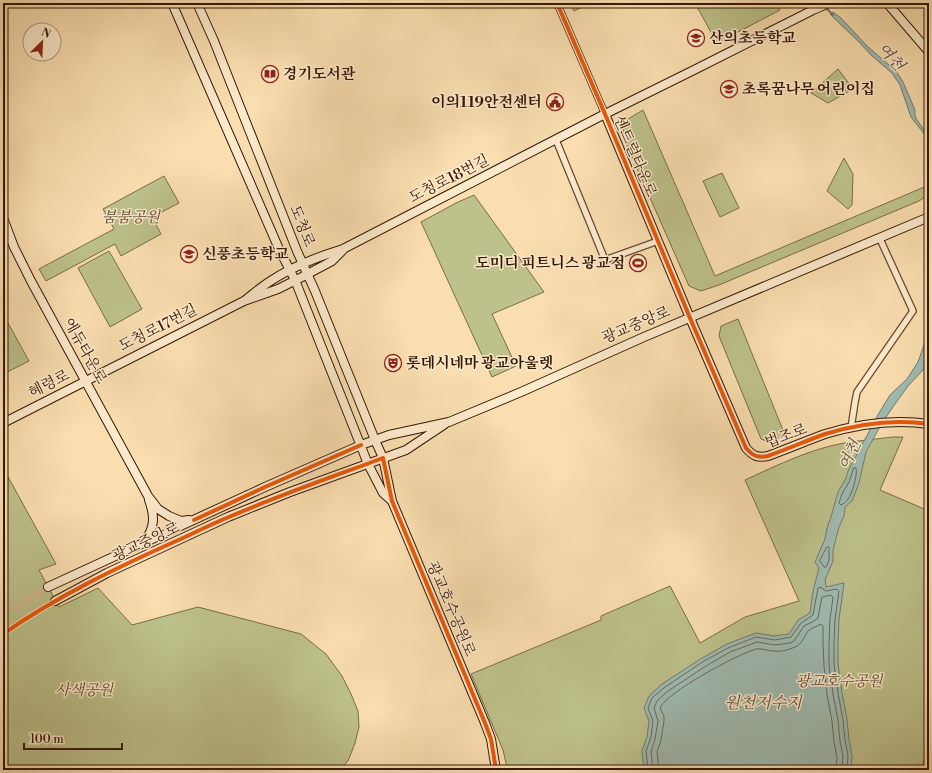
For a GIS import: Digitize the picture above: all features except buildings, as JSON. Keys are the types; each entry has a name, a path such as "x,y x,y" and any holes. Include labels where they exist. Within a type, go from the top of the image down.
{"main road":[{"name":"도청로","path":"172,3 276,242 291,270 361,445"},
{"name":"도청로","path":"197,3 214,41 302,264 315,291 383,458"},
{"name":"도청로18번길","path":"302,264 343,249 605,114 829,3"},
{"path":"887,3 929,52"},
{"name":"센트럴타운로","path":"605,114 690,318"},
{"name":"광교중앙로","path":"48,587 265,487 361,445 389,435 449,422 521,392 644,337 929,217"},
{"name":"에듀타운로","path":"3,218 14,247 31,282 148,496"},
{"name":"도청로17번길","path":"86,381 244,301 278,289 332,261 343,249"},
{"name":"도청로17번길","path":"244,301 268,282 302,264"},
{"name":"법조로","path":"690,318 746,448 750,454 761,457 768,456 824,435 854,427 886,423 929,424"},
{"name":"혜령로","path":"3,423 86,381"},
{"name":"광교중앙로","path":"55,601 107,573 228,517 290,492 406,450 449,422"},
{"name":"광교호수공원로","path":"361,445 368,464 383,493 392,501"},
{"name":"광교호수공원로","path":"383,458 392,501 485,723 491,739 496,770"},
{"path":"148,496 158,509 169,516 181,521 194,520"},
{"path":"142,544 149,534 153,521 153,511 148,496"}],"street":[{"name":"센트럴타운로","path":"557,3 605,114"},
{"path":"556,140 605,260 658,241"},
{"path":"854,427 855,402 858,392 913,311 880,238"}],"green space":[{"path":"570,3 591,3 574,11"},
{"path":"695,3 776,3 780,10 717,43"},
{"path":"838,69 853,89 828,103 811,93"},
{"path":"643,110 715,276 929,185 929,194 919,201 719,285 701,291 689,286 624,139 623,129 628,119"},
{"path":"844,158 853,174 852,205 848,209 827,191"},
{"path":"722,173 739,208 720,217 703,181"},
{"name":"붐붐공원","path":"164,176 179,203 152,217 161,234 121,256 115,244 46,281 39,269 114,229 103,209"},
{"path":"474,195 544,292 492,314 516,366 492,377 421,222"},
{"path":"109,251 142,309 110,327 78,268"},
{"path":"3,314 29,361 3,374"},
{"path":"738,319 785,435 769,442 761,439 719,336 721,326"},
{"name":"광교호수공원","path":"903,437 880,490 929,511 929,750 921,770 507,770 503,750 471,674 601,620 601,616 670,586 700,643 745,617 799,601 745,480 793,458 823,448 849,442"},
{"name":"사색공원","path":"7,475 56,564 39,570 59,607 98,588 132,625 198,607 301,634 326,654 342,676 358,711 359,727 348,761 339,770 3,770 3,477"}],"water":[{"path":"833,12 841,18 867,46 896,71 903,82 915,110 915,116 929,137 929,140 911,117 900,85 892,73 871,55 830,14"},
{"name":"원천저수지","path":"929,331 929,358 923,370 908,386 895,404 882,423 866,452 859,483 852,501 845,507 844,516 839,527 833,550 833,561 825,580 826,587 844,583 839,619 838,664 852,756 851,770 644,770 642,751 647,737 649,721 644,708 649,696 662,684 727,644 756,633 774,636 789,634 798,620 810,613 813,591 819,568 815,562 825,539 838,492 890,395 907,379 918,362"}],"waterway":[{"name":"여천","path":"825,7 833,15"}],"tunnel":[{"path":"3,614 48,587"},
{"path":"3,634 55,601"}],"cycle path":[{"path":"557,3 746,448 756,456 764,457 825,434 863,425 890,422 929,424"},
{"path":"194,520 361,445"},
{"path":"3,634 46,606 136,559 248,509 383,458 392,501 485,723 491,739 496,770"}],"place":[{"name":"산의초등학교","path":"696,38"},
{"name":"경기도서관","path":"270,74"},
{"name":"초록꿈나무 어린이집","path":"729,89"},
{"name":"이의119안전센터","path":"555,102"},
{"name":"신풍초등학교","path":"189,254"},
{"name":"도미디 피트니스 광교점","path":"638,263"},
{"name":"롯데시네마 광교아울렛","path":"393,363"}]}
